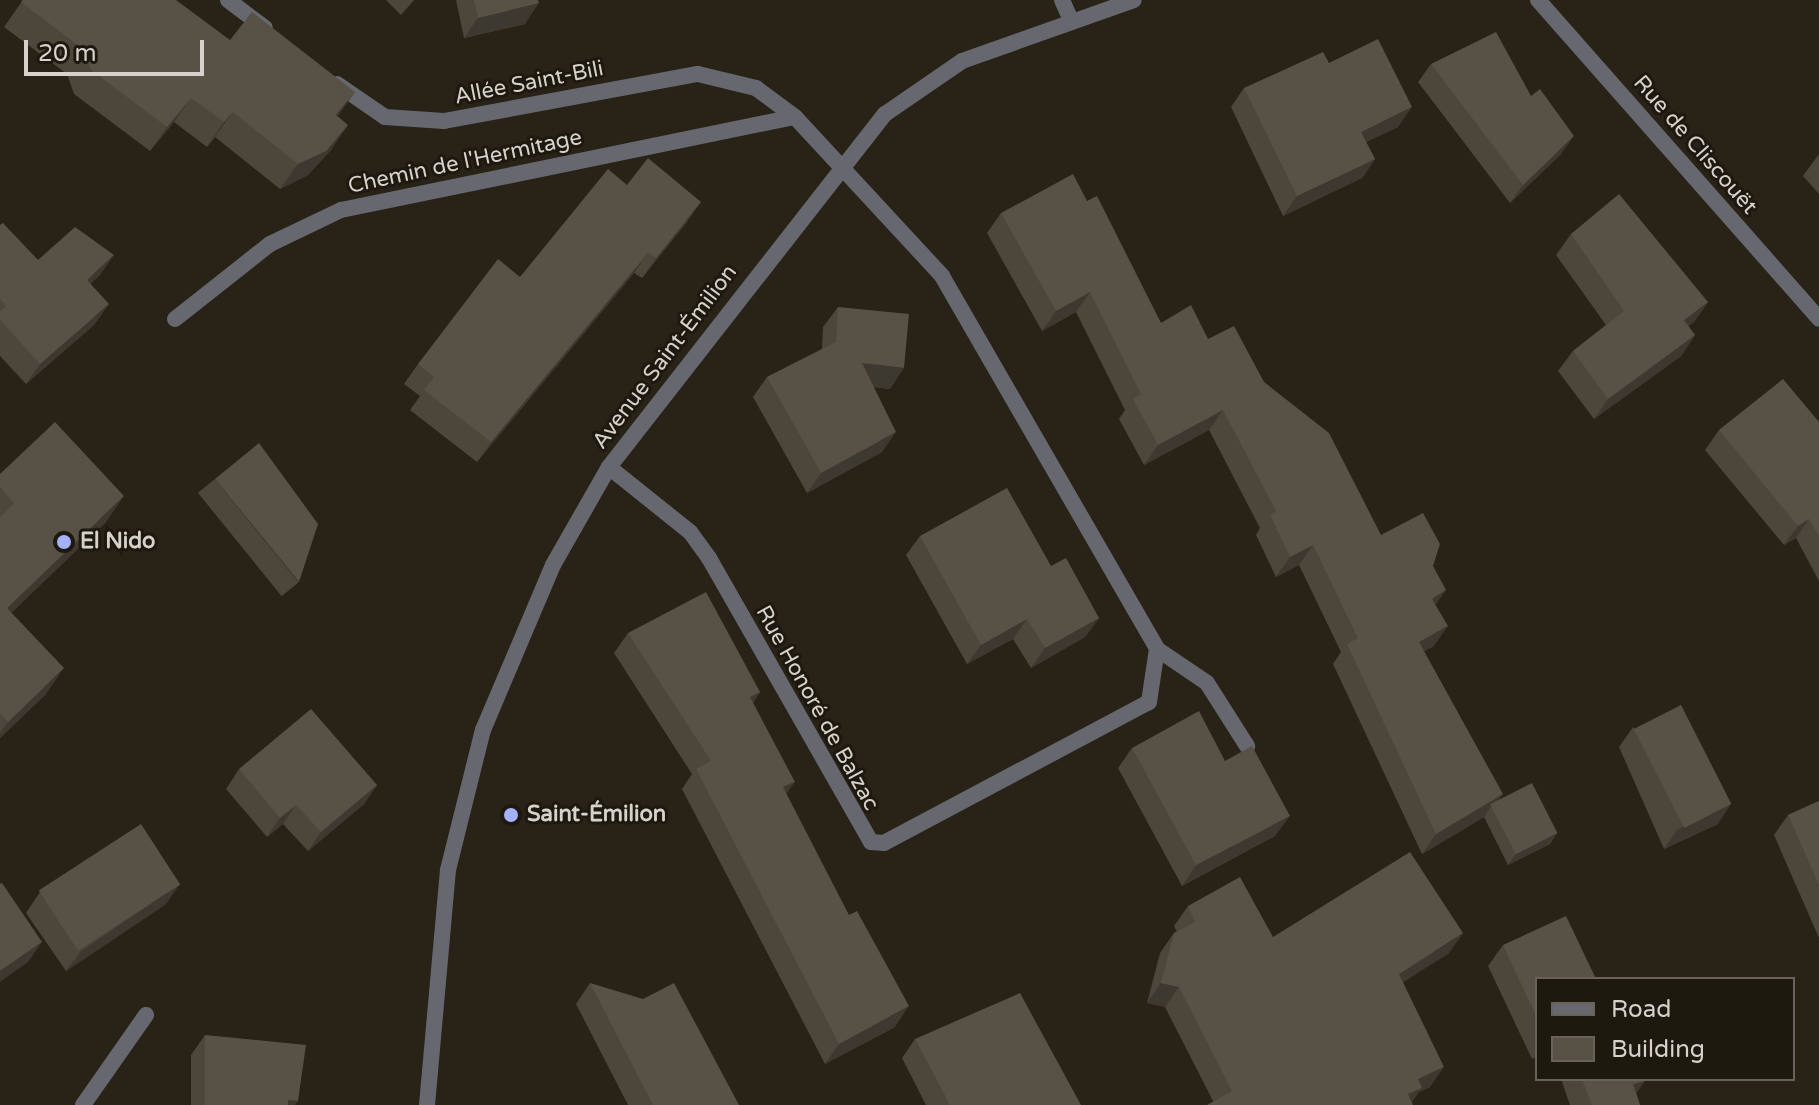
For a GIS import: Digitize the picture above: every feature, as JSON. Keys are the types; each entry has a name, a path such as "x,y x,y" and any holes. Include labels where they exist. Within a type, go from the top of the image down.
{"street":[{"path":"228,0 278,38"},
{"path":"1062,0 1072,22"},
{"name":"Avenue Saint-Émilion","path":"427,1105 448,870 483,730 553,565 609,467 885,114 962,61 1134,0"},
{"name":"Rue de Cliscouët","path":"1538,0 1819,319"},
{"name":"Allée Saint-Bili","path":"315,67 364,105 404,121 444,121 698,74 756,88 795,117 842,167"},
{"name":"Chemin de l'Hermitage","path":"175,319 270,244 341,210 795,117"},
{"path":"842,167 942,276 1157,649 1207,683 1247,746"},
{"name":"Rue Honoré de Balzac","path":"609,467 690,532 709,558 871,842 884,843 1120,723 1149,702 1157,649"},
{"path":"83,1105 146,1015"}],"building":[{"path":"176,0 230,40 252,12 355,92 336,115 348,125 326,151 298,164 233,112 224,122 191,98 167,127 91,70 84,50 21,2"},
{"path":"474,0 538,0 539,3 478,18"},
{"path":"1496,32 1531,96 1540,89 1574,136 1523,185 1431,64"},
{"path":"1378,39 1412,107 1361,132 1375,159 1297,196 1244,88 1323,52 1329,63"},
{"path":"648,158 701,202 656,258 648,253 491,442 424,390 434,377 418,364 498,259 520,277 608,169 627,185"},
{"path":"1073,174 1087,201 1097,196 1161,323 1191,305 1208,339 1234,326 1264,382 1329,433 1381,535 1423,513 1440,544 1433,566 1446,590 1432,599 1448,626 1419,642 1503,794 1436,834 1347,644 1358,638 1313,545 1290,557 1270,515 1276,511 1223,410 1158,445 1133,399 1141,394 1090,292 1056,311 1001,213"},
{"path":"1619,194 1708,302 1684,320 1695,335 1608,399 1573,351 1624,311 1571,234"},
{"path":"3,223 38,260 75,227 114,255 87,280 109,304 40,364 0,320 0,311 6,306 0,299 0,225"},
{"path":"838,307 909,314 904,368 862,363 896,432 821,473 767,377 836,342"},
{"path":"1783,379 1819,422 1819,536 1809,519 1798,526 1719,430"},
{"path":"55,422 124,496 7,608 64,668 8,722 0,714 0,517 14,503 0,487 0,474"},
{"path":"259,443 318,524 299,582 215,479"},
{"path":"1007,488 1051,566 1066,558 1099,618 1045,648 1027,619 981,645 920,536"},
{"path":"706,592 760,692 750,697 795,782 783,787 849,915 857,911 909,1006 839,1044 696,769 711,761 628,633"},
{"path":"1681,705 1731,804 1684,828 1634,729"},
{"path":"311,709 377,785 321,832 296,805 280,818 239,769"},
{"path":"1199,711 1225,761 1252,746 1290,816 1196,865 1132,748"},
{"path":"1532,783 1557,833 1516,854 1490,804"},
{"path":"1819,801 1819,885 1788,815"},
{"path":"141,824 180,884 78,951 39,890"},
{"path":"1410,852 1463,933 1399,974 1444,1067 1418,1079 1422,1088 1408,1094 1413,1105 1207,1105 1232,1091 1179,987 1161,983 1174,933 1195,922 1188,906 1240,877 1273,937"},
{"path":"0,884 42,942 0,971"},
{"path":"1566,916 1595,977 1535,977 1535,1014 1503,945"},
{"path":"590,983 643,999 674,983 739,1105 653,1105"},
{"path":"1020,993 1081,1105 950,1105 915,1039"},
{"path":"205,1035 306,1045 298,1101 288,1100 288,1105 205,1105"},
{"path":"1583,1081 1645,1081 1633,1084 1640,1105 1592,1105"}],"place":[{"name":"El Nido","path":"64,542"},
{"name":"Saint-Émilion","path":"511,815"}]}
